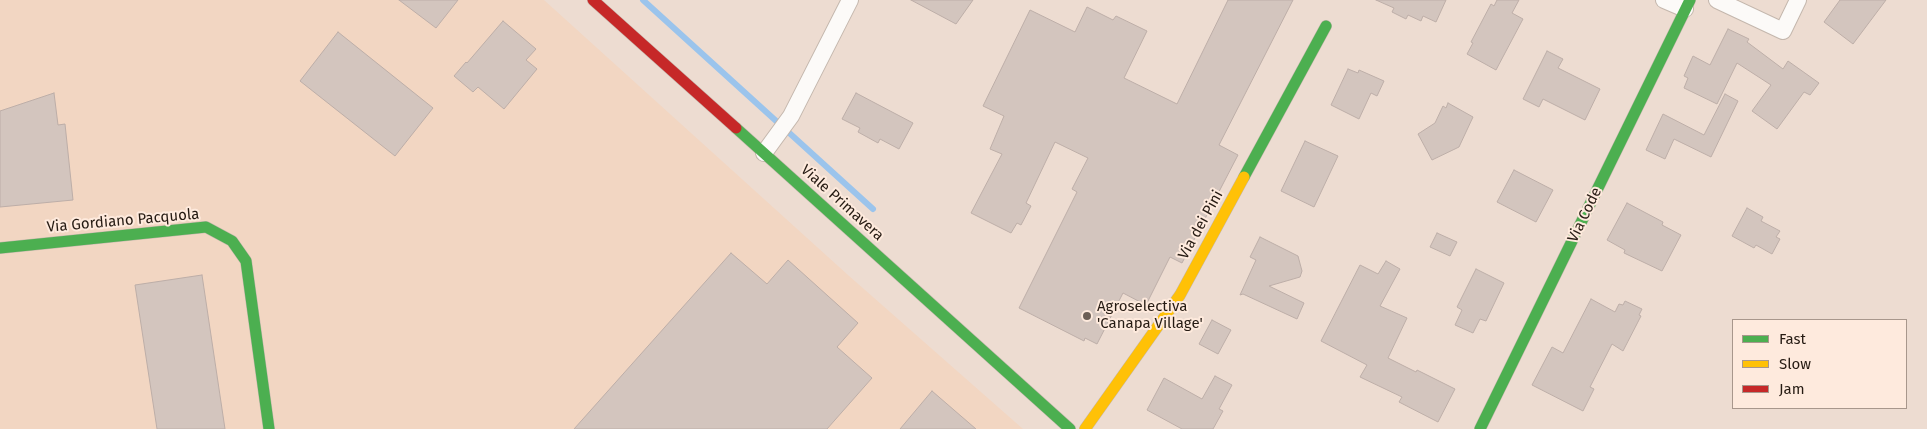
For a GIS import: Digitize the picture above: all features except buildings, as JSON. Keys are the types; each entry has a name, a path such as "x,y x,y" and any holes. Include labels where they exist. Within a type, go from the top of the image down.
{"street":[{"name":"Viale Primavera","path":"593,0 767,148 1070,429"},
{"path":"767,148 791,116 850,0"},
{"path":"1664,0 1687,4"},
{"path":"1716,0 1783,31 1798,0"},
{"name":"Via Code","path":"1480,429 1687,4"},
{"name":"Via dei Pini","path":"1085,429 1180,295 1326,26"},
{"name":"Via Gordiano Pacquola","path":"0,248 206,227 232,242 246,261 269,429"}],"shaded area":[{"path":"0,0 544,0 848,275 1023,429 0,429"}],"waterway":[{"path":"643,0 873,209"}],"traffic: fast":[{"path":"1480,429 1690,0"},
{"path":"1244,177 1326,26"},
{"path":"736,128 1070,429"},
{"path":"0,248 206,227 232,241 246,261 269,429"}],"traffic: slow":[{"path":"1085,429 1180,295 1244,177"}],"traffic: jam":[{"path":"593,0 736,128"}],"place":[{"name":"Agroselectiva 'Canapa Village'","path":"1087,316"}]}
